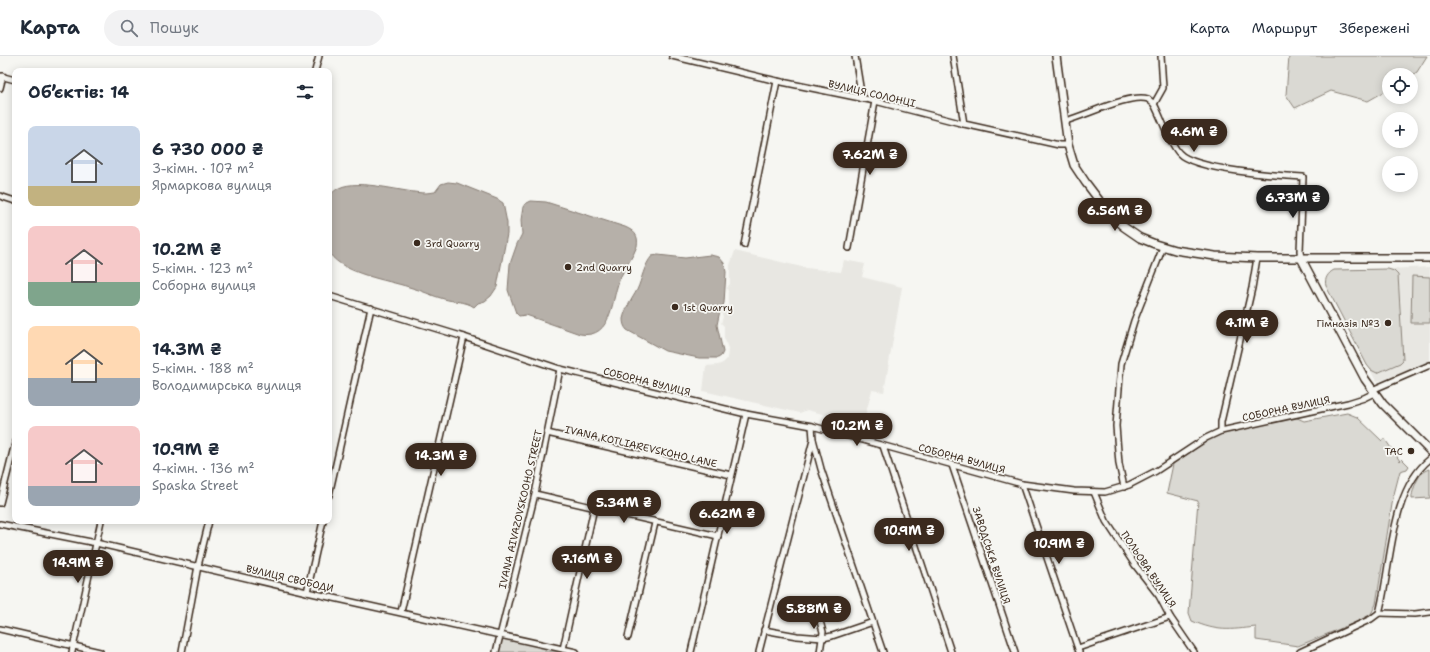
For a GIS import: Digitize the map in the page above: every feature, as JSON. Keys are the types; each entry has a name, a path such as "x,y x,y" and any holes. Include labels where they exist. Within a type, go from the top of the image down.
{"main road":[{"path":"1056,56 1068,145 1076,168 1114,219 1135,235 1163,247 1202,254 1258,258 1430,258"},
{"path":"1301,258 1354,361 1373,391 1393,415 1430,452"}],"street":[{"path":"317,68 319,56"},
{"name":"ВУЛИЦЯ СОЛОНЦІ","path":"672,56 875,102 964,124 1059,145 1068,145"},
{"path":"855,56 862,99"},
{"path":"953,56 964,124"},
{"path":"1154,104 1163,88 1161,56"},
{"path":"0,88 1,76 12,79"},
{"path":"744,245 777,81"},
{"path":"1065,121 1107,106 1136,98 1145,98 1154,104 1177,150 1188,160 1261,175 1303,177 1300,244 1301,258"},
{"path":"849,248 875,102"},
{"path":"0,196 12,199"},
{"path":"1124,487 1119,464 1116,426 1121,364 1134,321 1163,247"},
{"path":"1221,431 1221,422 1258,258"},
{"name":"СОБОРНА ВУЛИЦЯ","path":"332,297 464,337 560,369 746,414 812,426 1022,484 1074,491 1110,491 1124,487 1149,475 1206,438 1221,431 1348,403 1364,398 1373,391 1430,365"},
{"path":"332,482 371,308"},
{"path":"401,612 464,337"},
{"name":"IVANA AIVAZOVSKOOHO STREET","path":"496,652 534,494 560,369"},
{"path":"691,652 746,414"},
{"path":"812,426 813,439 821,469 883,652"},
{"name":"IVANA KOTLIAREVSKOHO LANE","path":"547,434 731,475"},
{"path":"759,652 813,439"},
{"path":"884,446 951,652"},
{"path":"0,504 12,455"},
{"path":"1379,613 1392,539 1399,510 1416,472 1430,459"},
{"name":"ЗАВОДСЬКА ВУЛИЦЯ","path":"952,464 1014,652"},
{"path":"1022,484 1078,650 1170,617"},
{"name":"ПОЛЬОВА ВУЛИЦЯ","path":"1094,492 1106,521 1138,569 1159,596 1170,617 1194,652"},
{"path":"534,494 655,523 718,536"},
{"path":"563,649 594,508"},
{"path":"628,637 655,523"},
{"name":"ВУЛИЦЯ СВОБОДИ","path":"0,524 96,543 576,652"},
{"path":"72,652 101,524"},
{"path":"182,652 198,566 208,524"},
{"path":"307,592 322,524"},
{"path":"816,607 823,629 820,652"},
{"path":"1302,651 1371,619 1379,613 1415,614 1430,612"},
{"path":"764,630 797,636 822,638 873,622"},
{"path":"0,629 100,652"}],"shaded area":[{"path":"1289,56 1427,56 1418,70 1418,68 1382,68 1382,93 1368,101 1331,91 1295,108 1286,95"},
{"name":"3rd Quarry","path":"448,182 457,183 497,199 503,203 507,223 507,234 497,287 491,296 485,301 478,303 474,307 464,303 440,298 413,288 378,279 355,271 345,267 332,256 332,194 338,189 348,185 370,185 426,193 435,192 441,184"},
{"name":"2nd Quarry","path":"531,201 546,202 625,227 631,230 636,236 637,246 621,276 610,315 605,324 599,330 591,334 580,334 526,315 519,316 516,313 508,290 510,264 522,234 521,220 523,207"},
{"path":"735,251 806,268 841,272 844,260 865,264 862,277 902,287 884,392 872,390 863,424 807,410 800,413 703,391 706,366 718,365 727,359 728,349 724,337 724,326 721,323 723,317 722,314 728,305 727,288 730,284 730,265"},
{"name":"1st Quarry","path":"658,255 685,258 710,255 719,257 724,263 726,272 724,303 717,325 723,352 718,358 699,358 665,351 625,328 623,320 624,315 637,290 645,268 652,256"},
{"name":"Гімназія №3","path":"1430,267 1430,361 1384,380 1376,381 1326,286 1326,278 1331,271 1338,270"},
{"name":"Гімназія №3","path":"1388,269 1394,271 1398,275 1403,360 1400,363 1377,373 1371,370 1367,365 1326,286 1326,279 1334,270"},
{"path":"1412,276 1430,277 1430,323 1411,323"},
{"path":"1347,413 1357,417 1382,441 1384,438 1400,461 1402,459 1409,466 1407,469 1400,471 1393,498 1376,604 1371,614 1359,621 1298,646 1256,640 1256,627 1217,629 1192,621 1189,613 1198,501 1167,493 1173,464 1216,435 1295,417 1304,421"},
{"path":"1430,469 1430,498 1412,499 1413,490 1419,476"},
{"path":"501,636 574,652 497,652"}],"place":[{"name":"3rd Quarry","path":"417,243"},
{"name":"2nd Quarry","path":"568,267"},
{"name":"1st Quarry","path":"675,307"},
{"name":"Гімназія №3","path":"1388,323"},
{"name":"ТАС","path":"1411,451"}]}
